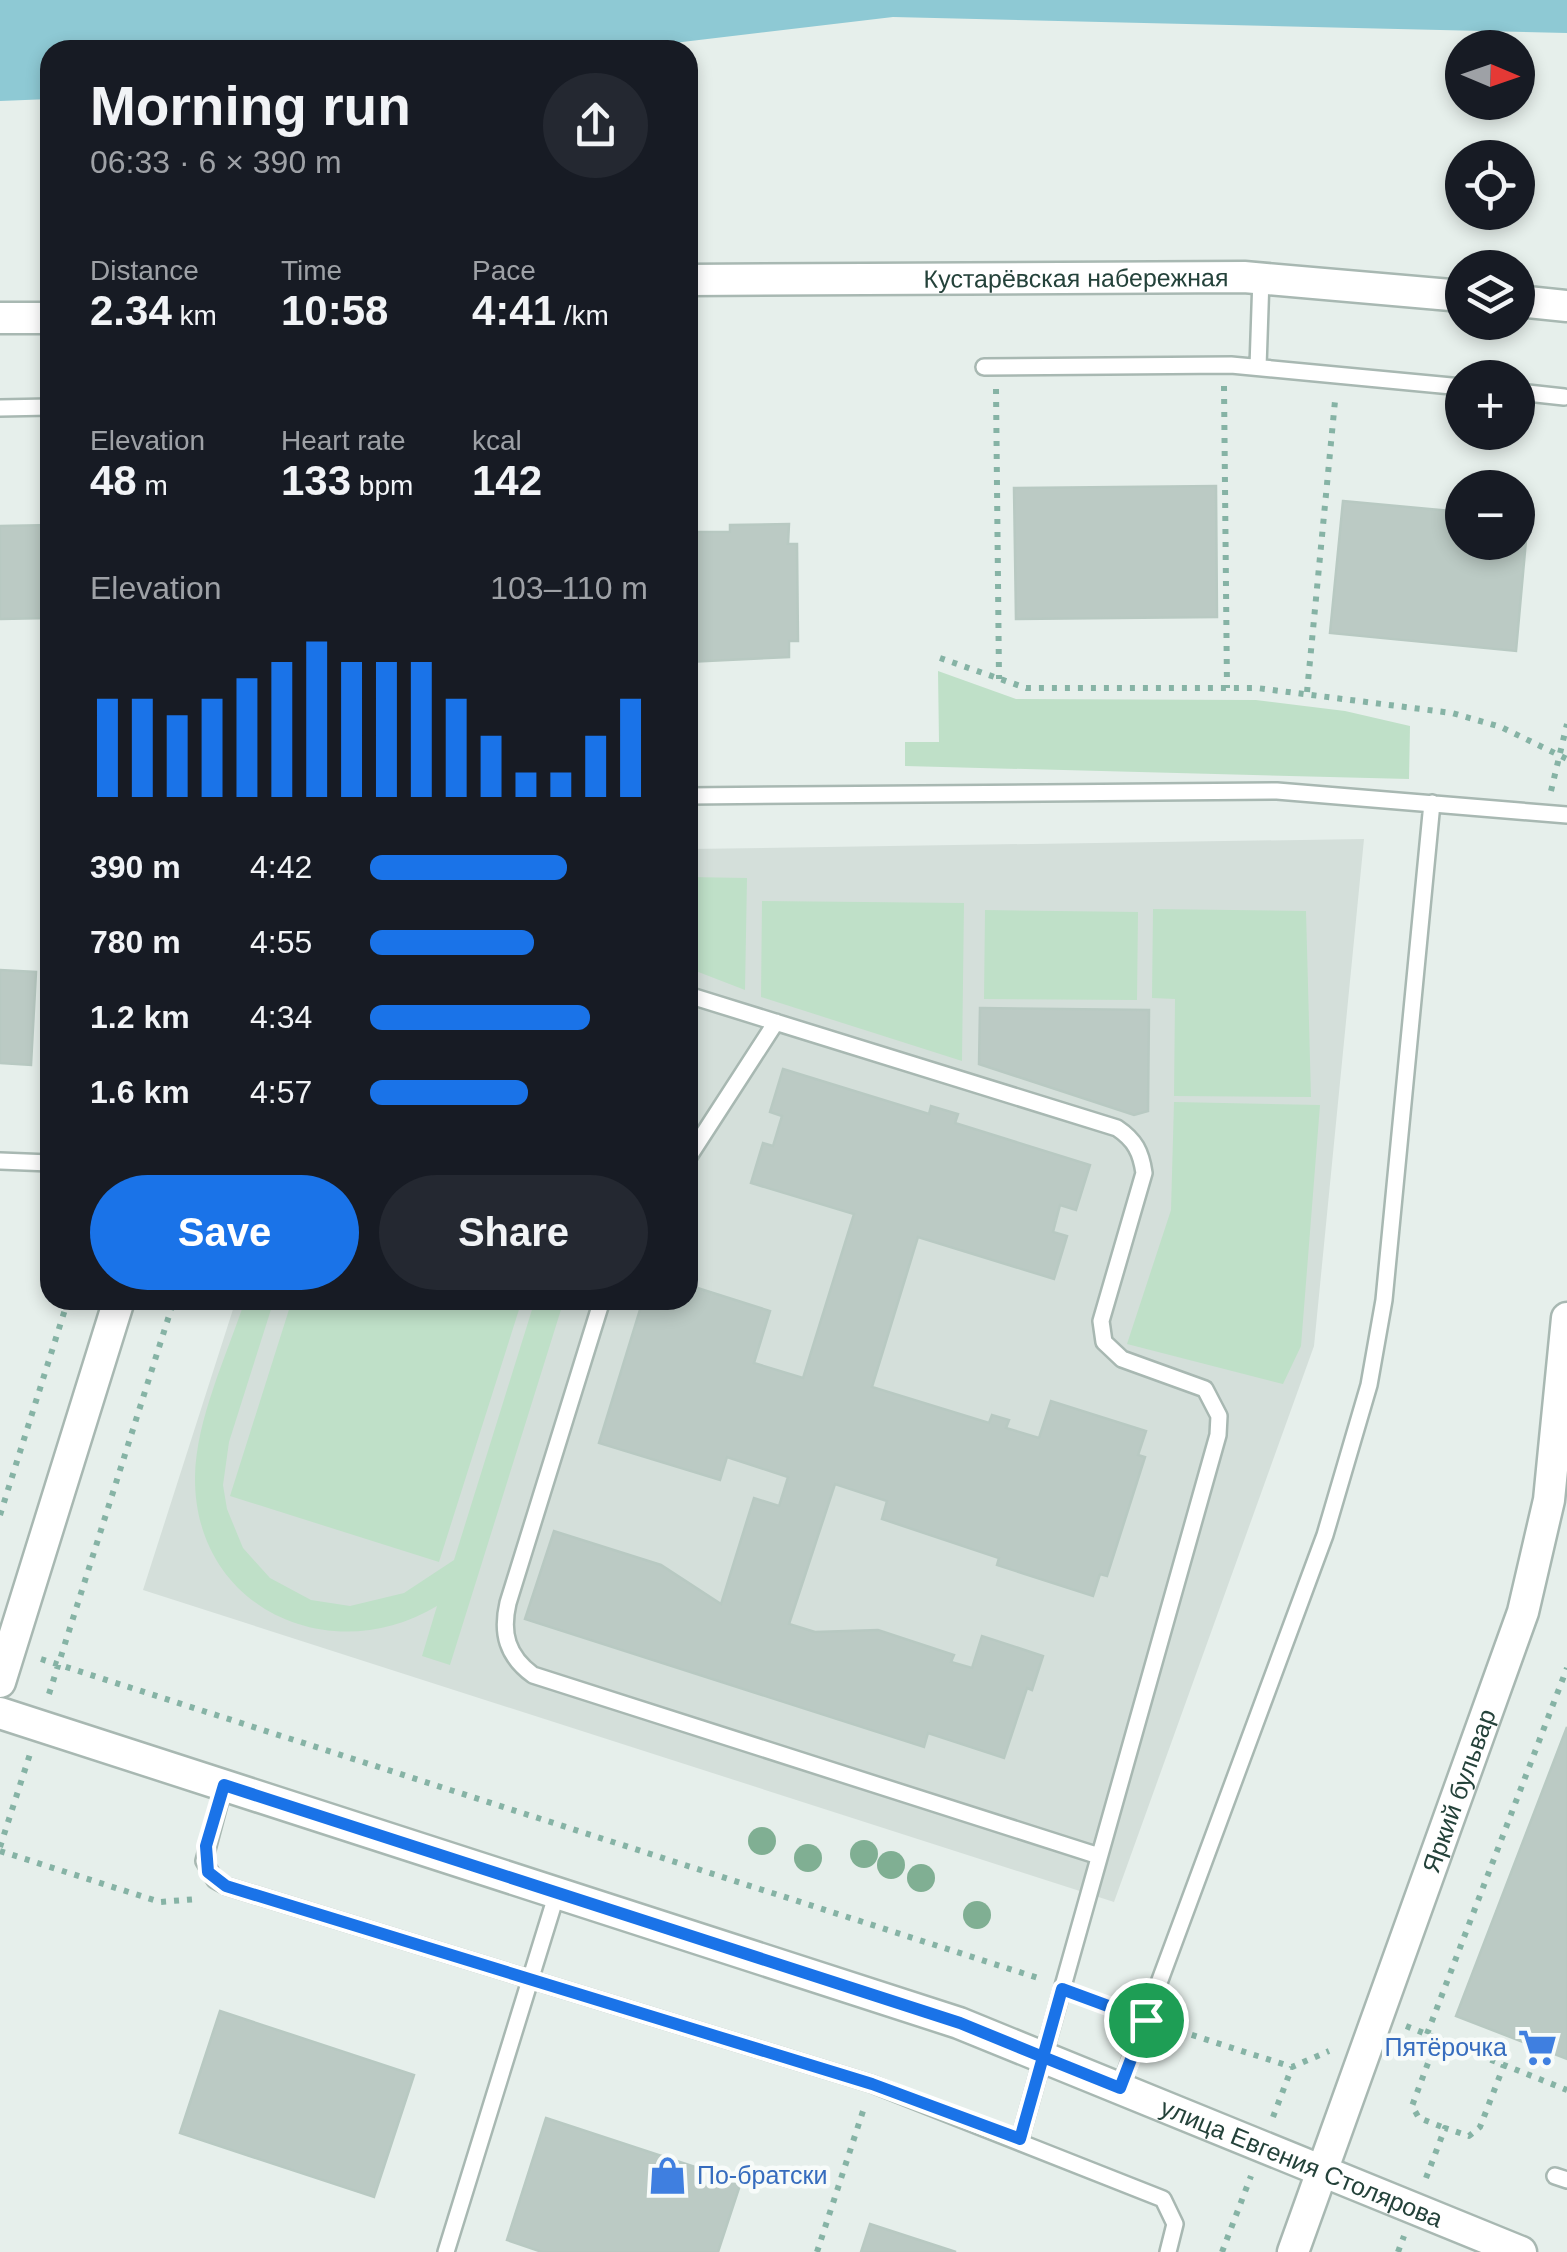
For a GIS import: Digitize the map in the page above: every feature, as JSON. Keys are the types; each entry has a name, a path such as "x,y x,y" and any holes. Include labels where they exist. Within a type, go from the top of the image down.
{"street":[{"name":"Кустарёвская набережная","path":"698,280 1261,278 1445,294"},
{"path":"1535,303 1567,306"},
{"path":"0,318 40,318"},
{"path":"0,1682 116,1310"},
{"name":"Яркий бульвар","path":"1293,2252 1533,1576 1549,1500 1567,1318"},
{"name":"улица Евгения Столярова","path":"0,1713 960,2023 1522,2252"}],"lane":[{"path":"1258,368 1261,278"},
{"path":"989,367 1224,365 1445,385"},
{"path":"1535,393 1564,396"},
{"path":"0,408 40,407"},
{"path":"698,796 1263,791 1567,815"},
{"path":"1120,2088 1337,1500 1369,1385 1384,1300 1432,803"},
{"path":"698,999 1117,1128 1129,1136 1142,1159 1141,1190 1101,1321 1104,1342 1122,1359 1205,1389 1220,1416 1020,2139"},
{"path":"698,1143 776,1022"},
{"path":"0,1161 40,1163"},
{"path":"599,1310 508,1603 505,1636 516,1660 533,1675 1099,1856"},
{"path":"224,1785 204,1861 216,1880 226,1886 872,2084 1020,2139 1163,2199 1175,2224 1168,2252"},
{"path":"446,2252 557,1893"}],"path":[{"path":"1224,365 1228,688"},
{"path":"989,367 999,680"},
{"path":"1307,692 1338,375"},
{"path":"940,658 1026,688 1307,692 1472,718 1567,759"},
{"path":"1548,814 1557,754 1567,724"},
{"path":"0,1515 65,1310"},
{"path":"171,1310 0,1849 160,1902 186,1902 226,1886"},
{"path":"10,1649 1008,1966 1146,2020 1292,2067 1375,2024 1427,2034 1567,2090"},
{"path":"1427,2034 1567,1668"},
{"path":"1437,2038 1412,2106 1419,2118 1464,2136 1476,2132 1504,2065"},
{"path":"817,2252 872,2084"},
{"path":"1414,2208 1445,2128"}],"shaded area":[{"path":"1364,839 1314,1346 1114,1902 143,1590 233,1310 698,1310 698,849"}],"green space":[{"path":"938,671 1016,699 1256,700 1345,711 1410,726 1409,779 905,766 905,742 939,742"},
{"path":"698,877 747,878 745,990 698,972"},
{"path":"762,901 964,903 962,1061 761,997"},
{"path":"1153,909 1306,911 1311,1097 1174,1096 1175,999 1152,998"},
{"path":"985,910 1138,912 1137,1000 984,999"},
{"path":"1174,1102 1320,1105 1301,1346 1283,1384 1127,1344 1171,1210"},
{"path":"241,1310 271,1310 229,1442 223,1485 227,1509 243,1548 270,1578 311,1600 350,1606 404,1593 454,1560 532,1310 561,1310 450,1665 422,1656 437,1606 396,1624 354,1631 314,1628 276,1615 243,1593 217,1562 201,1523 195,1477 197,1455 214,1387"},
{"path":"289,1310 519,1310 439,1562 230,1496"}],"water":[{"path":"0,0 1567,0 1567,33 893,17 698,40 40,40 40,99 0,101"}],"building":[{"path":"1216,486 1217,617 1016,619 1014,488"},
{"path":"1343,501 1445,510 1445,560 1524,560 1516,651 1330,633"},
{"path":"789,524 788,544 797,544 798,641 789,641 789,657 698,662 698,532 730,532 730,525"},
{"path":"40,525 40,618 0,619 0,526"},
{"path":"0,970 36,972 31,1065 0,1063"},
{"path":"980,1008 1149,1010 1148,1111 1134,1115 979,1064"},
{"path":"783,1069 929,1114 931,1106 958,1114 955,1123 1090,1165 1076,1210 1060,1205 1053,1232 1067,1236 1054,1279 918,1237 872,1387 989,1423 992,1415 1009,1420 1006,1428 1039,1438 1051,1401 1146,1431 1138,1455 1145,1457 1107,1576 1100,1574 1093,1596 997,1565 999,1558 882,1519 887,1501 835,1484 789,1624 815,1632 878,1630 954,1655 951,1662 972,1668 982,1636 1043,1656 1032,1690 1027,1688 1004,1758 928,1733 924,1747 525,1619 554,1531 661,1565 721,1604 754,1498 779,1506 788,1477 727,1457 720,1480 599,1443 640,1310 698,1310 698,1288 770,1311 754,1363 803,1378 854,1214 751,1183 763,1143 773,1146 782,1116 770,1112"},
{"path":"1567,1727 1567,2059 1456,2016"},
{"path":"220,2011 414,2075 374,2197 180,2133"},
{"path":"546,2118 741,2182 718,2252 542,2252 507,2240"},
{"path":"870,2224 956,2252 861,2252"}],"place":[{"name":"Пятёрочка","path":"1537,2047"},
{"name":"По-братски","path":"667,2175"}],"route":[{"path":"1146,2020 1062,1989 1043,2057 960,2023 224,1785 206,1846 204,1861 208,1872 226,1886 872,2084 1020,2139 1043,2057 1120,2088 1146,2020"}]}
